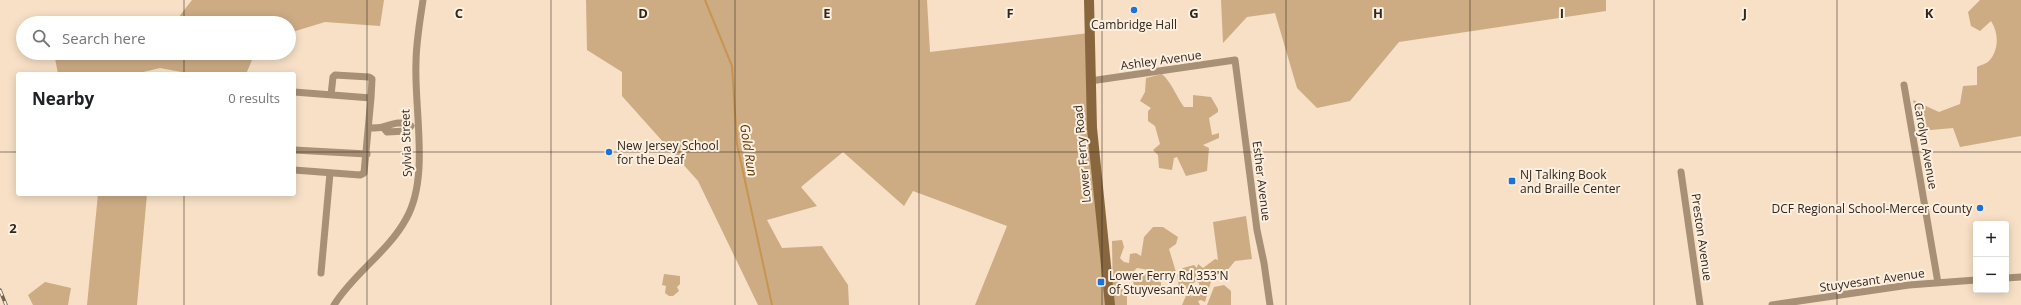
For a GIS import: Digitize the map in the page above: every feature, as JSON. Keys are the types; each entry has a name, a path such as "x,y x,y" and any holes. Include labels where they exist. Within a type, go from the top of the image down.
{"street":[{"name":"Sylvia Street","path":"334,305 344,291 400,229 412,208 420,169 414,126 416,63 423,0"},
{"name":"Lower Ferry Road","path":"1089,0 1090,81 1096,168 1110,305"},
{"name":"Ashley Avenue","path":"1090,81 1236,60"},
{"name":"Esther Avenue","path":"1236,60 1257,230 1264,263 1270,305"},
{"path":"296,170 360,175 366,169 372,79 335,75 333,77 331,95"},
{"name":"Carolyn Avenue","path":"1904,85 1938,283"},
{"path":"296,92 371,98"},
{"path":"369,128 383,127 387,132 406,131 414,126"},
{"path":"296,150 367,154"},
{"name":"Preston Avenue","path":"1682,172 1700,305"},
{"path":"321,273 330,173"},
{"path":"2009,278 2021,277"},
{"name":"Stuyvesant Avenue","path":"1772,305 1938,283 1973,280"}],"shaded area":[{"path":"192,0 384,0 380,26 325,22 296,31 296,16 179,16"},
{"path":"586,0 927,0 930,52 1089,33 1108,305 975,305 1007,226 913,191 904,206 843,152 801,187 817,206 767,220 782,248 822,246 848,285 849,305 758,305 698,181 622,96 622,72 587,50"},
{"path":"1221,0 1606,0 1606,11 1399,42 1350,101 1317,108 1297,88 1275,13 1247,17 1223,43"},
{"path":"1980,0 2021,0 2021,136 1960,147 1953,128 1920,131 1913,100 1939,112 1960,104 1963,86 1977,85 1977,67 1989,61 1995,52 1997,41 1994,26 1991,21 1980,31 1971,26 1968,12"},
{"path":"55,60 252,60 247,72 181,72 160,68 143,72 58,72"},
{"path":"1162,74 1169,81 1184,107 1193,107 1193,95 1211,97 1218,109 1218,112 1209,118 1212,135 1219,133 1219,138 1203,145 1209,148 1207,171 1186,176 1177,157 1174,158 1172,170 1159,168 1158,155 1153,150 1160,144 1155,126 1148,121 1148,111 1151,108 1140,101 1145,92 1146,78"},
{"path":"98,196 147,196 137,305 87,305"},
{"path":"1246,216 1252,259 1235,261 1221,278 1217,276 1212,278 1205,302 1201,300 1198,301 1200,305 1182,305 1188,291 1192,297 1194,291 1199,288 1199,283 1196,281 1187,289 1179,287 1177,275 1183,268 1194,265 1197,268 1198,264 1203,268 1215,259 1218,260 1213,222"},
{"path":"1153,227 1163,227 1178,237 1176,244 1169,249 1176,272 1170,278 1161,276 1161,288 1148,293 1135,290 1133,281 1147,273 1149,270 1137,268 1130,275 1119,280 1127,296 1127,305 1113,305 1112,241 1122,240 1124,247 1120,258 1124,262 1129,263 1130,254 1136,253 1141,256 1144,237"},
{"path":"664,274 680,276 680,284 677,287 679,291 673,296 669,296 665,293 666,286 662,285"},
{"path":"45,282 71,288 68,305 33,305 28,295"},
{"path":"1224,285 1231,291 1231,305 1207,305 1214,287"}],"waterway":[{"name":"Gold Run","path":"705,0 732,66 737,144 772,305"}],"railway":[{"path":"0,290 6,305"}],"place":[{"name":"Cambridge Hall","path":"1134,10"},
{"name":"New Jersey School for the Deaf","path":"609,152"},
{"name":"NJ Talking Book and Braille Center","path":"1512,181"},
{"name":"DCF Regional School-Mercer County","path":"1980,208"},
{"name":"Lower Ferry Rd 353'N of Stuyvesant Ave","path":"1101,282"}]}
